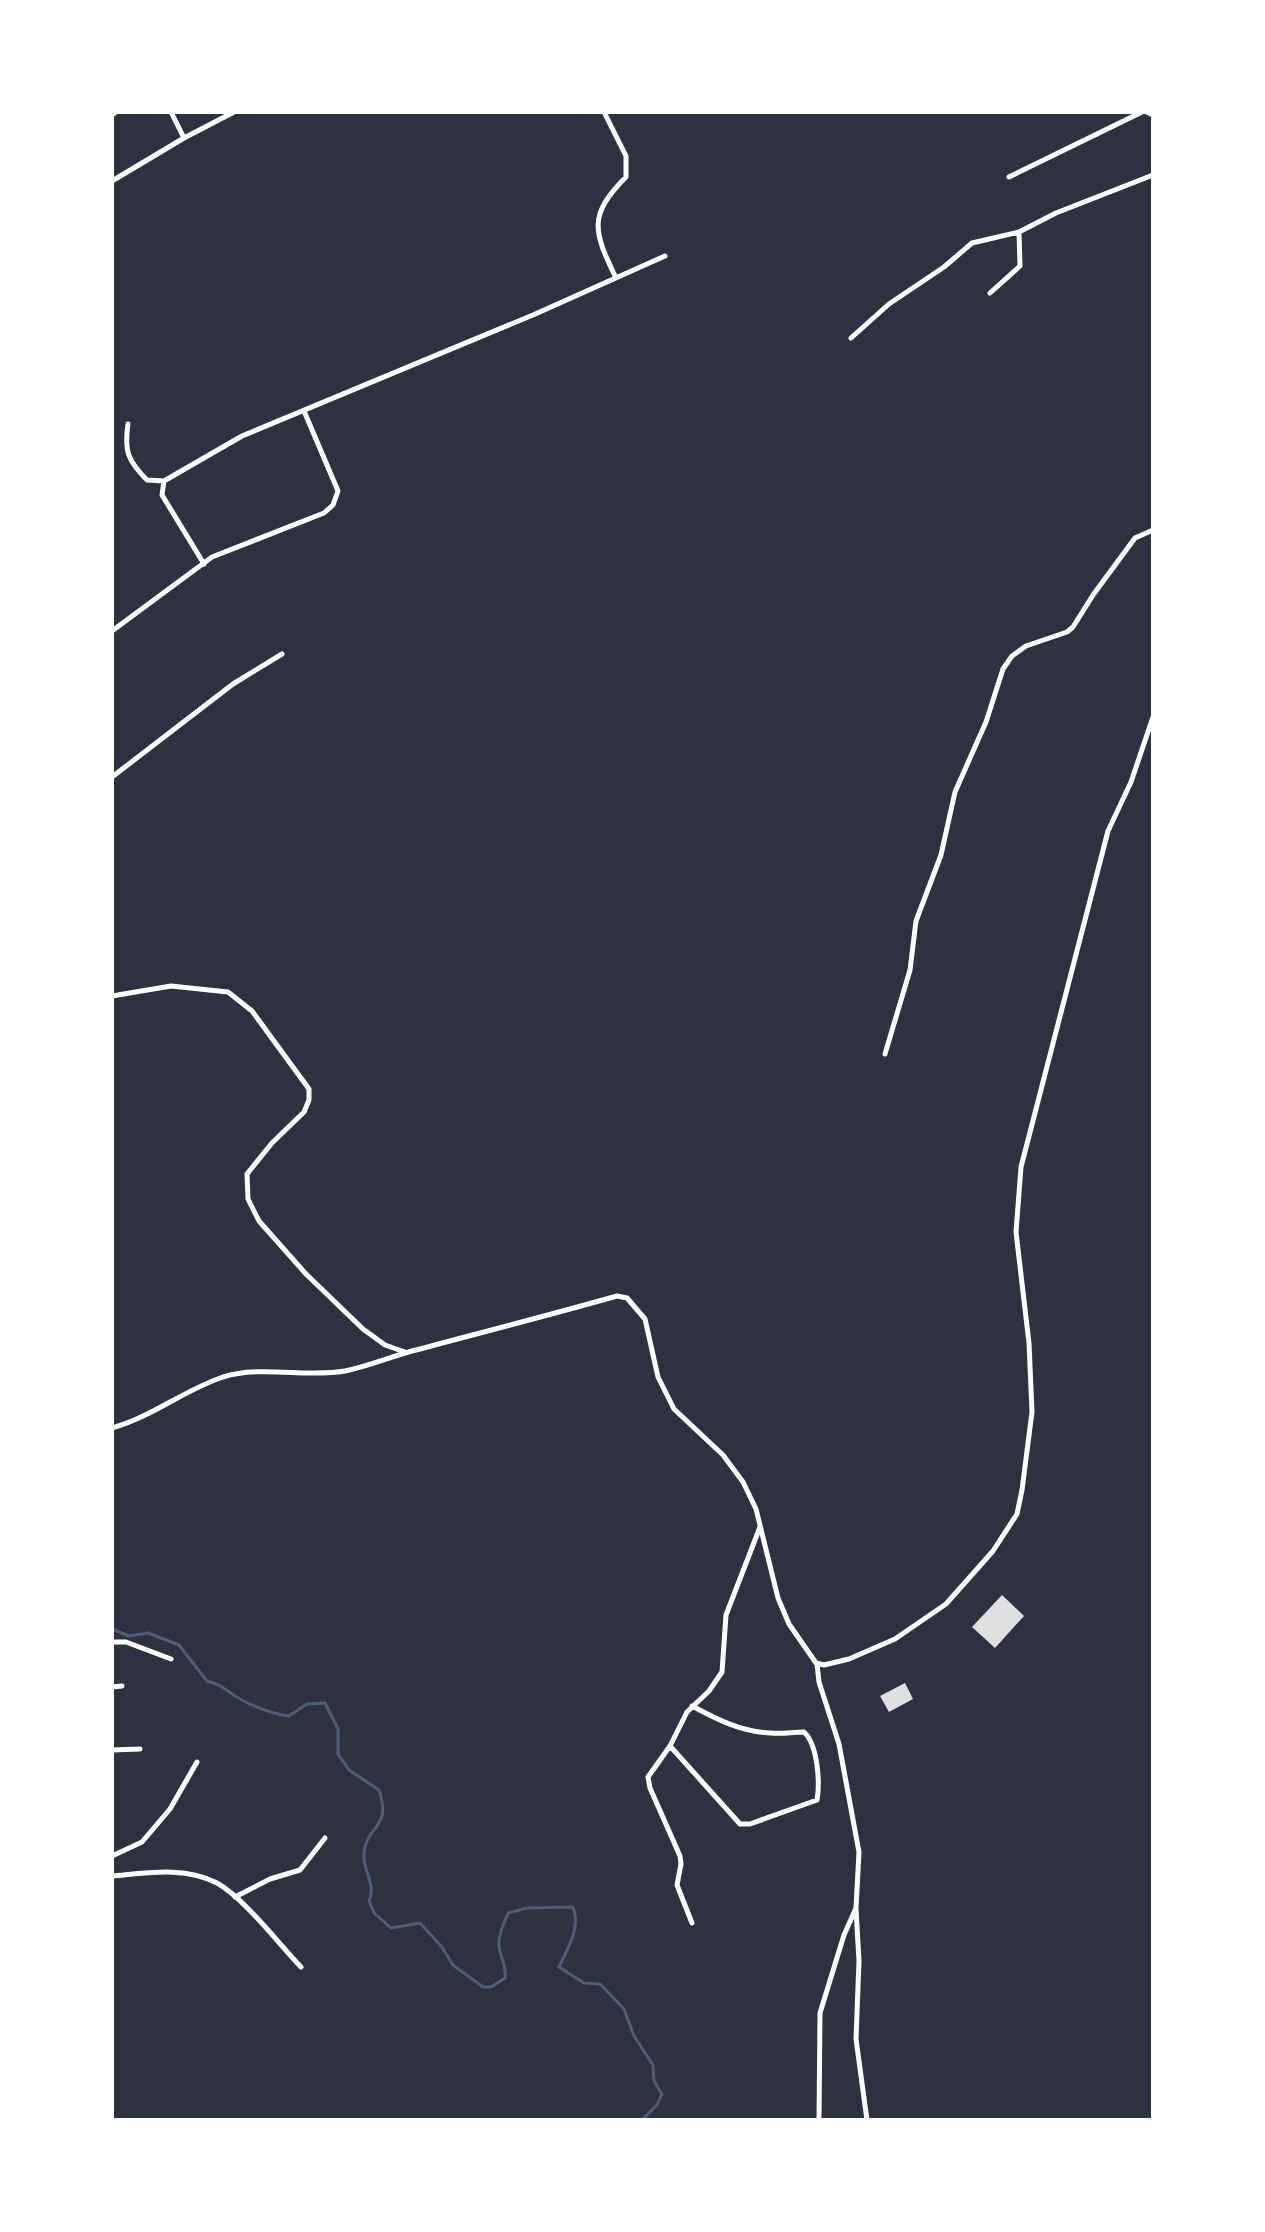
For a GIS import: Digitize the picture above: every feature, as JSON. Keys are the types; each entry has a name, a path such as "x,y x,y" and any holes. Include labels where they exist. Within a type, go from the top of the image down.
{"street":[{"path":"171,112 184,138"},
{"path":"112,181 234,112"},
{"path":"604,112 626,156 626,177 609,194 597,217 600,244 616,278"},
{"path":"1009,177 1145,112 1153,115"},
{"path":"851,338 889,304 944,267 972,243 1019,232 1056,213 1153,175"},
{"path":"990,293 1020,266 1019,232"},
{"path":"128,424 125,441 132,464 147,480 164,481 242,436 665,256"},
{"path":"112,631 212,557 324,513 333,505 338,491 304,410"},
{"path":"164,481 162,495 204,564"},
{"path":"885,1054 910,970 916,921 941,855 955,792 986,722 1003,669 1012,656 1026,646 1073,627 1135,538 1153,530"},
{"path":"112,777 233,684 282,654"},
{"path":"817,1664 849,1659 895,1639 946,1604 993,1551 1017,1514 1032,1412 1029,1343 1016,1232 1021,1167 1108,831 1131,782 1153,717"},
{"path":"112,996 171,986 228,992 252,1011 309,1089 309,1100 304,1112 272,1143 247,1174 248,1199 259,1221 306,1274 363,1329 385,1345 406,1353"},
{"path":"112,1428 136,1421 225,1376 270,1372 340,1372 367,1367 406,1353 617,1296 627,1298 645,1319 658,1377 669,1401 683,1421 723,1455 743,1482 756,1509 778,1598 796,1635 817,1664 819,1682 839,1744 858,1838 856,2039 867,2120"},
{"path":"692,1923 677,1885 680,1856 648,1782 648,1773 670,1746 692,1706 709,1691 722,1672 726,1615 760,1527"},
{"path":"112,1642 126,1642 171,1659"},
{"path":"112,1687 122,1686"},
{"path":"670,1746 740,1824 750,1824 817,1800 812,1744 804,1732 776,1734 746,1730 692,1706"},
{"path":"112,1750 140,1749"},
{"path":"112,1856 142,1842 170,1809 197,1762"},
{"path":"235,1897 270,1879 300,1870 325,1838"},
{"path":"112,1876 178,1872 216,1883 235,1897 301,1967"},
{"path":"819,2120 820,2013 844,1935 856,1908"}],"building":[{"path":"1002,1595 1024,1616 995,1648 972,1627"},
{"path":"905,1683 913,1699 889,1712 880,1696"}],"waterway":[{"path":"112,1629 129,1636 148,1633 179,1645 207,1681 264,1710 289,1716 307,1704 325,1703 338,1729 338,1754 349,1770 379,1790 383,1812 369,1836 364,1853 371,1889 369,1901 374,1913 391,1928 420,1923 453,1965 483,1987 491,1987 505,1978 499,1942 508,1913 527,1908 573,1907 574,1930 559,1967 584,1983 600,1984 624,2009 634,2036 653,2065 654,2081 662,2094 657,2105 642,2120"}]}
